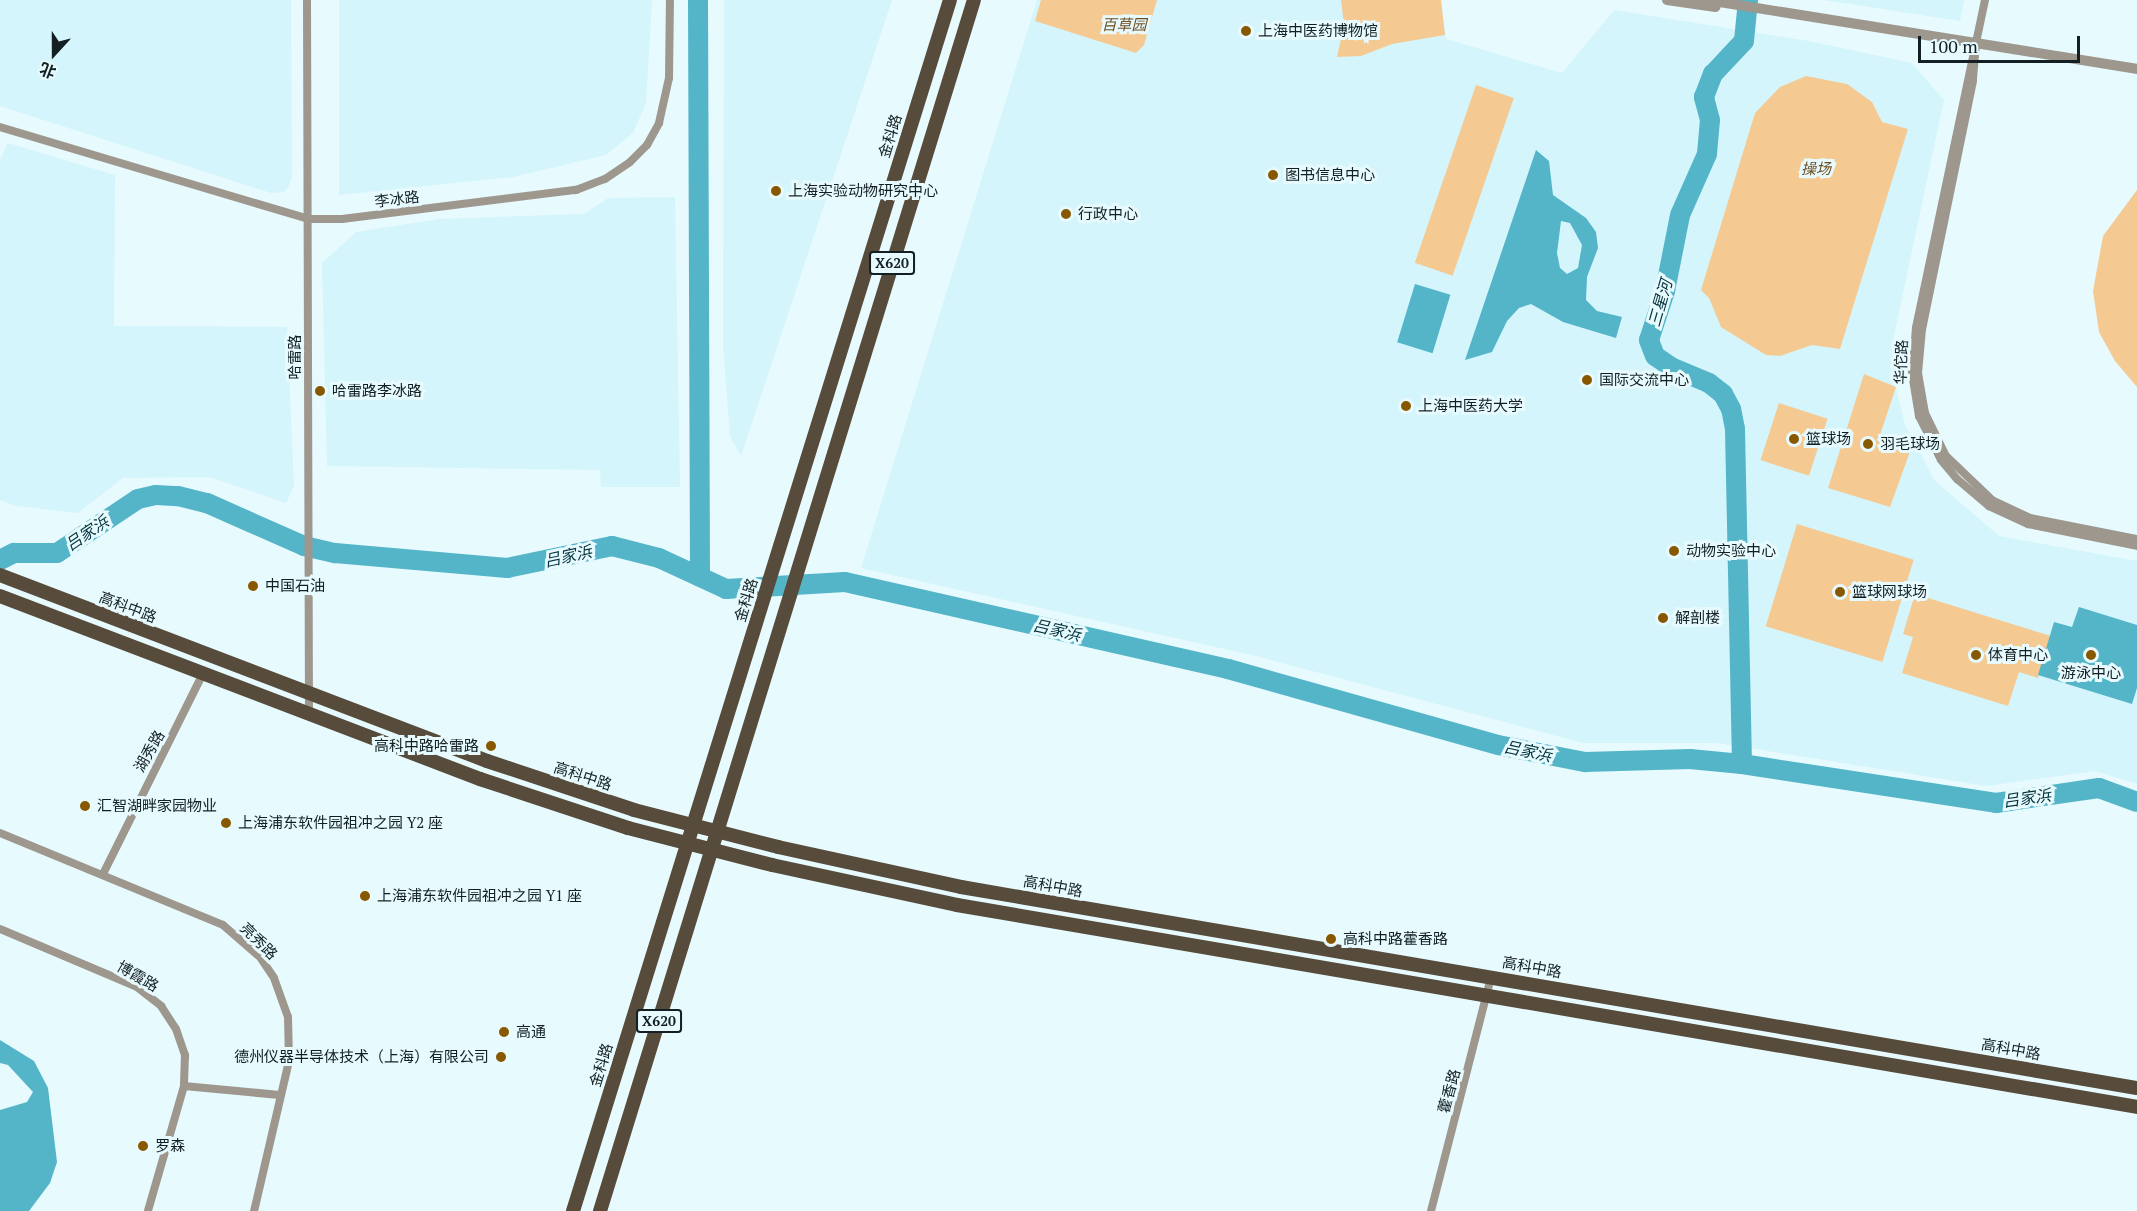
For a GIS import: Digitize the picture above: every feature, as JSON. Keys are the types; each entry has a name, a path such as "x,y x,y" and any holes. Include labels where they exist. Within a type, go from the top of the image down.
{"main road":[{"name":"金科路","path":"573,1211 950,0"},
{"name":"X620","path":"600,1211 715,831 974,0"},
{"name":"高科中路","path":"0,575 487,761 715,831 961,887 2137,1088"},
{"path":"6,598 309,714 566,808 710,850 957,905 2137,1107"}],"street":[{"name":"哈雷路","path":"307,0 309,714"},
{"name":"李冰路","path":"0,128 309,219 342,219 576,190 605,179 647,145 659,123 669,78 670,0"},
{"path":"1667,0 1763,11 2137,69"},
{"path":"1707,0 1727,6"},
{"name":"华佗路","path":"1985,0 1916,328 1912,373 1919,416 1941,460 1957,479 1989,506 2040,527 2137,546"},
{"name":"华佗路","path":"1976,44 1973,81 1922,329 1918,373 1925,413 1946,456 1992,500 2030,518 2137,539"},
{"name":"湖秀路","path":"103,874 203,673"},
{"name":"亮秀路","path":"0,833 223,925 260,957 274,978 288,1017 289,1061 280,1095 271,1151 254,1211"},
{"name":"博霞路","path":"0,929 124,980 148,994 176,1029 185,1055 184,1086 148,1211"},
{"name":"藿香路","path":"1431,1211 1488,996 1491,977"},
{"path":"184,1086 280,1095"}],"shaded area":[{"path":"0,0 291,0 292,176 289,186 284,192 271,193 0,106"},
{"path":"339,0 652,0 646,103 633,133 606,155 513,177 339,195"},
{"name":"上海实验动物研究中心","path":"724,0 892,0 741,456 730,436 723,345"},
{"name":"上海中医药大学","path":"1037,0 1441,0 1446,39 1562,73 1614,10 1809,41 1912,63 1944,100 1892,345 1896,387 1905,425 1935,481 1999,536 2137,561 2137,784 2095,771 1986,786 1718,743 1583,743 1256,656 861,568"},
{"path":"1824,0 1964,0 1960,21"},
{"path":"8,143 115,175 114,326 287,327 294,486 286,503 209,477 123,478 78,513 16,506 0,500 0,159"},
{"path":"675,197 680,487 601,487 600,470 327,466 322,263 356,232 439,219 584,214 608,198"}],"green space":[{"name":"百草园","path":"1041,0 1157,0 1144,45 1136,53 1035,21"},
{"path":"1341,0 1441,0 1445,35 1392,44 1361,56 1337,57 1344,25"},
{"name":"操场","path":"1806,76 1847,84 1872,102 1882,122 1908,129 1840,349 1812,345 1780,356 1766,355 1721,327 1709,298 1701,290 1755,113 1780,87"},
{"path":"1476,85 1514,98 1453,276 1415,263"},
{"path":"2137,190 2137,387 2115,361 2099,332 2093,291 2103,236"},
{"name":"羽毛球场","path":"1864,374 1896,387 1879,438 1911,449 1890,507 1828,488"},
{"name":"篮球场","path":"1779,403 1828,419 1809,476 1760,460"},
{"name":"篮球网球场","path":"1797,524 1914,560 1882,662 1766,626"},
{"name":"体育中心","path":"1915,594 2051,636 2038,678 2019,672 2008,706 1902,673 1913,637 1903,634"}],"water":[{"path":"1536,150 1549,161 1553,195 1586,218 1596,232 1598,248 1587,277 1586,300 1597,311 1622,317 1616,338 1563,322 1531,304 1519,308 1507,321 1492,352 1465,360","holes":["1561,221 1570,223 1582,245 1578,268 1567,274 1560,268 1557,253"]},
{"path":"1415,284 1450,295 1433,353 1397,342"},
{"name":"游泳中心","path":"2079,607 2137,625 2137,688 2132,704 2038,675 2054,622 2072,627"},
{"path":"0,1040 34,1061 48,1088 57,1162 50,1183 29,1211 0,1211 0,1110 27,1102 33,1092 8,1065 0,1063"}],"waterway":[{"path":"698,0 700,577"},
{"name":"三星河","path":"1742,764 1735,429 1731,409 1723,394 1709,383 1671,367 1655,356 1649,340 1665,291 1680,215 1707,154 1710,120 1704,97 1713,74 1744,41 1748,0"},
{"name":"吕家浜","path":"0,560 14,553 57,553 138,499 156,495 178,496 207,503 304,546 335,553 507,568 612,546 659,558 726,589 845,582 1228,669 1498,745 1585,762 1690,759 1742,764 1996,803 2099,788 2137,802"}],"place":[{"name":"上海中医药博物馆","path":"1246,31"},
{"name":"图书信息中心","path":"1273,175"},
{"name":"上海实验动物研究中心","path":"776,191"},
{"name":"行政中心","path":"1066,214"},
{"name":"国际交流中心","path":"1587,380"},
{"name":"哈雷路李冰路","path":"320,391"},
{"name":"上海中医药大学","path":"1406,406"},
{"name":"篮球场","path":"1794,439"},
{"name":"羽毛球场","path":"1868,444"},
{"name":"动物实验中心","path":"1674,551"},
{"name":"中国石油","path":"253,586"},
{"name":"篮球网球场","path":"1840,592"},
{"name":"解剖楼","path":"1663,618"},
{"name":"体育中心","path":"1976,655"},
{"name":"游泳中心","path":"2091,655"},
{"name":"高科中路哈雷路","path":"491,746"},
{"name":"汇智湖畔家园物业","path":"85,806"},
{"name":"上海浦东软件园祖冲之园 Y2 座","path":"226,823"},
{"name":"上海浦东软件园祖冲之园 Y1 座","path":"365,896"},
{"name":"高科中路藿香路","path":"1331,939"},
{"name":"高通","path":"504,1032"},
{"name":"德州仪器半导体技术（上海）有限公司","path":"501,1057"},
{"name":"罗森","path":"143,1146"}]}
